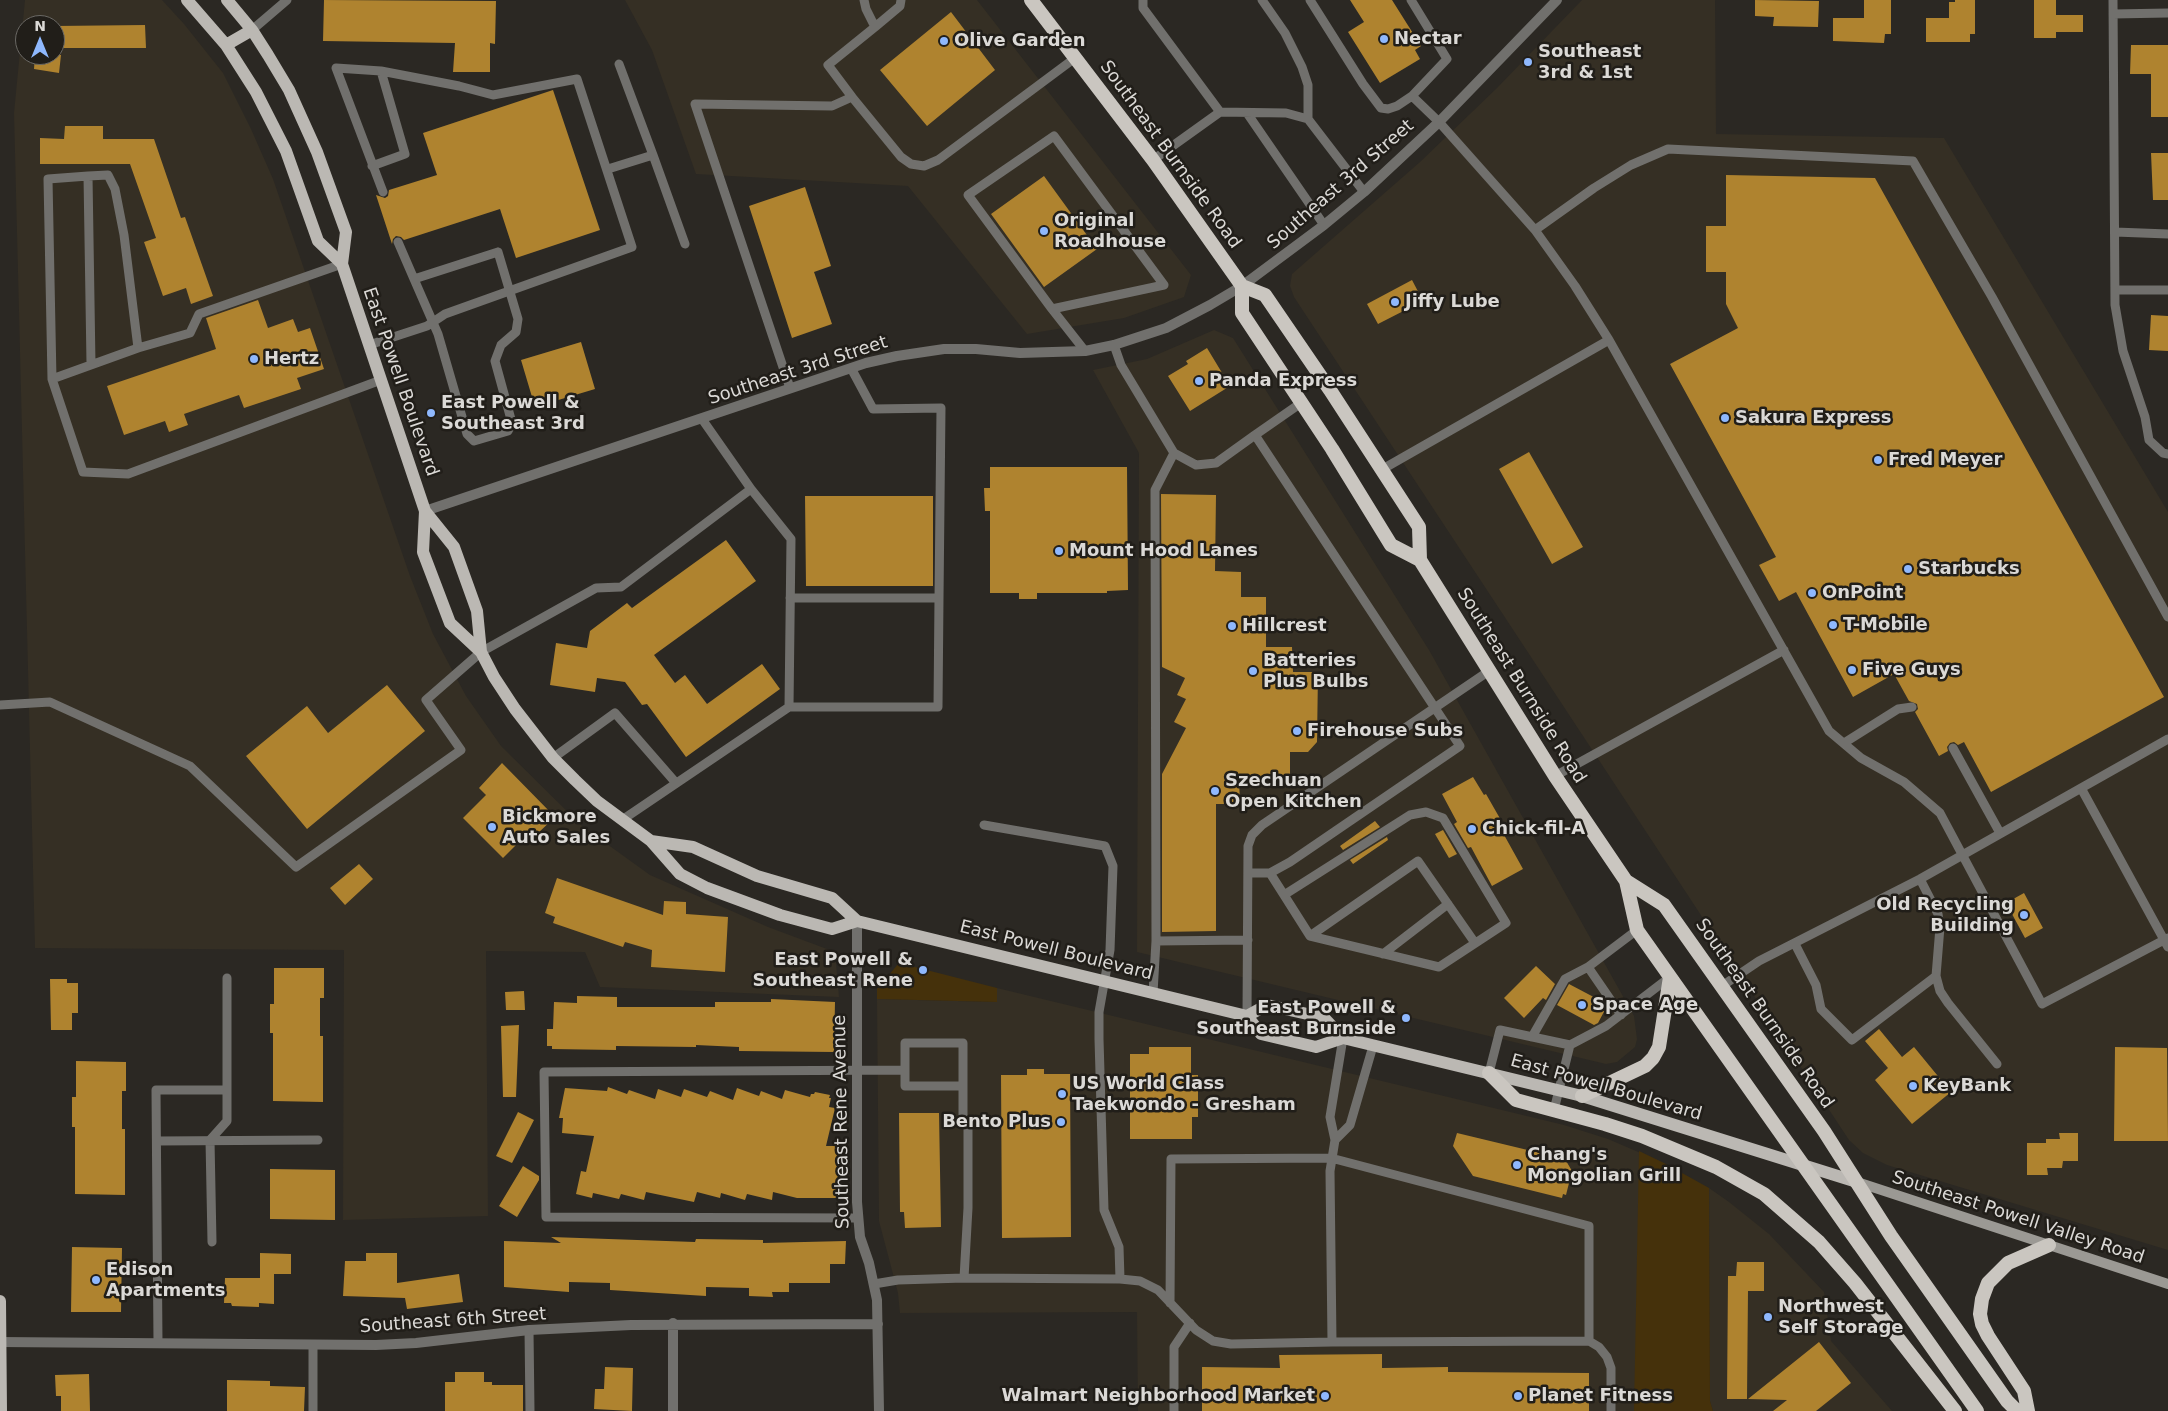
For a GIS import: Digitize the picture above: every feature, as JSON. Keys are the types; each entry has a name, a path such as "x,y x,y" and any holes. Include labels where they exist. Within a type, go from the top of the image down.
{"highway":[{"name":"Southeast Burnside Road","path":"1031,0 1040,6 1075,58 1153,160 1242,286"},
{"path":"1242,286 1265,295 1330,390 1419,527 1420,560 1391,545 1242,313 1242,286"},
{"name":"Southeast Burnside Road","path":"1420,560 1555,776 1626,881 1636,930 1804,1164 1977,1411"},
{"name":"Southeast Burnside Road","path":"1626,881 1664,905 1824,1131 1896,1244 2007,1401 2017,1411"},
{"path":"1582,1096 1645,1066 1654,1058 1659,1047 1670,977"},
{"path":"1489,1074 1516,1100 1605,1124 1684,1152 1716,1167 1764,1194 1819,1242 1855,1284 1955,1411"},
{"path":"2028,1411 2024,1391 1988,1336 1982,1324 1980,1314 1982,1299 1988,1284 2008,1263 2050,1245"}],"main road":[{"name":"East Powell Boulevard","path":"187,0 226,45 269,114 286,151 318,241 342,264"},
{"name":"East Powell Boulevard","path":"228,0 252,30 289,90 317,152 346,232 342,264 425,511 454,547 477,611 481,652"},
{"path":"226,45 252,30"},
{"name":"East Powell Boulevard","path":"425,511 423,552 450,623 481,652 515,710 553,758 598,801 651,841 680,874 739,901 780,915 832,929 857,921"},
{"name":"East Powell Boulevard","path":"651,841 693,847 757,876 832,898 857,921 1247,1016"},
{"path":"1267,1005 1312,1015 1324,1018 1343,1038 1316,1047 1261,1034 1247,1016 1267,1005"},
{"name":"East Powell Boulevard","path":"1343,1038 1582,1096 1857,1182"},
{"name":"Southeast Powell Valley Road","path":"1857,1182 2168,1284"},
{"path":"0,1301 1,1411"}],"street":[{"name":"Southeast 3rd Street","path":"425,511 790,388 851,368 897,356 944,350 976,349 1020,353 1085,351 1114,345 1166,328 1242,286 1324,225 1364,192 1438,122 1552,2"},
{"name":"Southeast Rene Avenue","path":"857,921 856,1071 858,1218 860,1237 874,1284 878,1324 879,1411"},
{"name":"Southeast 6th Street","path":"0,1342 416,1344 529,1330 673,1324 878,1324"},
{"path":"673,1324 673,1411"}],"lane":[{"path":"252,30 287,0"},
{"path":"864,0 866,10 875,27"},
{"path":"902,0 900,6 828,65 901,157 911,164 924,166 938,160 1075,58"},
{"path":"1143,0 1143,8 1220,112"},
{"path":"1262,0 1285,33 1302,67 1308,85 1308,120"},
{"path":"1310,0 1380,108 1388,109 1397,106 1412,96 1447,59 1412,0"},
{"path":"2113,0 2116,314 2123,351 2145,417 2149,440 2163,453 2168,454"},
{"path":"2113,14 2168,13"},
{"path":"619,64 685,244"},
{"path":"369,345 432,323 444,314 632,247 578,78 493,95 459,86 381,71 336,68 383,192"},
{"path":"372,166 405,154 381,71"},
{"path":"1412,96 1438,122 1535,230 1575,286 1609,340 1830,731 1861,758 1904,782 1940,813 2042,1004 2167,942 2081,788"},
{"path":"790,388 695,104 832,106 852,97"},
{"path":"1153,160 1220,112 1286,113 1308,120 1364,192"},
{"path":"1247,113 1324,225"},
{"path":"1052,308 1164,285 1054,136 968,195 1052,308 1085,351"},
{"path":"1535,230 1594,188 1631,165 1668,150 1913,161 1992,297 2168,617"},
{"path":"608,169 653,155"},
{"path":"138,348 124,235 115,190 108,175 48,178 52,380 83,472 128,474 381,380"},
{"path":"88,176 91,364"},
{"path":"2115,232 2168,234"},
{"path":"398,242 438,334 467,434 474,441 508,431 512,423 495,361 501,345 516,332 518,319 498,252 414,278"},
{"path":"52,380 91,364 190,333 199,314 342,264"},
{"path":"2115,290 2168,290"},
{"path":"1381,470 1609,340"},
{"path":"1114,345 1121,365 1174,453 1196,465 1216,463 1301,403"},
{"path":"622,820 789,707 938,707 940,408 873,409 851,368"},
{"path":"702,418 751,490 791,539 789,707"},
{"path":"1248,873 1270,872 1290,862 1460,746 1255,435"},
{"path":"1153,993 1156,941 1155,490 1174,453"},
{"path":"0,705 50,702 190,766 296,867 461,750 426,700 481,652 596,588 621,587 751,490"},
{"path":"790,598 938,598"},
{"path":"1555,776 1784,650"},
{"path":"1247,1016 1248,846 1252,835 1262,825 1489,671"},
{"path":"1844,743 1898,709 1912,707"},
{"path":"553,758 615,713 676,783"},
{"path":"1722,986 1759,961 1920,879 2168,739"},
{"path":"1953,748 2000,834"},
{"path":"1270,872 1284,895 1310,936 1439,967 1506,923 1443,818 1426,812 1410,815 1284,895"},
{"path":"984,825 1105,846 1113,866 1110,950 1099,1012 1104,1210 1119,1247 1120,1279"},
{"path":"1310,936 1418,861 1475,944"},
{"path":"1920,879 1938,914 1940,927 1936,976 1940,991 1948,1004 1996,1064"},
{"path":"1383,954 1448,904"},
{"path":"1532,1037 1565,979 1588,967 1636,930"},
{"path":"1156,941 1248,940"},
{"path":"1795,944 1816,985 1821,1009 1852,1040 1936,976"},
{"path":"1588,967 1621,1015"},
{"path":"1489,1074 1500,1030 1570,1045 1606,1026 1670,977"},
{"path":"212,1242 210,1140 227,1121 226,978"},
{"path":"1332,1342 1330,1171 1335,1140 1330,1117 1343,1038"},
{"path":"963,1086 905,1086 905,1043 963,1043 963,1086 963,1120 968,1128 968,1208 964,1278"},
{"path":"1554,1110 1570,1045"},
{"path":"1335,1140 1350,1125 1373,1046"},
{"path":"858,1218 546,1217 544,1072 905,1070"},
{"path":"158,1344 156,1090 227,1090"},
{"path":"157,1141 318,1140"},
{"path":"1170,1302 1171,1159 1331,1158 1589,1226 1589,1341"},
{"path":"874,1284 898,1280 964,1278 1120,1279 1140,1281 1158,1290 1196,1330 1214,1341 1231,1344 1589,1341 1603,1352 1612,1368 1611,1411"},
{"path":"1174,1411 1174,1347 1190,1322"},
{"path":"529,1330 530,1411"},
{"path":"313,1345 313,1411"}],"shaded area":[{"path":"25,0 162,0 223,73 273,179 410,576 433,634 466,696 501,746 582,826 650,875 768,927 835,952 839,997 600,987 585,952 486,951 488,1216 343,1220 344,950 35,948 14,113 19,65 65,65 65,15 24,15"},
{"path":"625,0 977,0 1191,275 1184,297 1124,318 1027,334 908,186 696,174 652,50"},
{"path":"1582,0 1715,0 1716,134 1944,138 2168,512 2168,1250 1887,1165 1863,1153 1849,1140 1294,297 1290,286 1292,274 1420,162 1497,88"},
{"path":"1214,330 1233,338 1429,650 1634,1016 1637,1039 1635,1047 1617,1062 1606,1064 1137,952 1139,453 1093,370 1147,359"},
{"path":"899,963 997,988 997,1002 877,999 877,989"},
{"path":"997,988 1564,1125 1608,1139 1664,1163 1683,1411 1138,1411 1137,1312 900,1313 898,1293 879,1221 877,999 997,1002"},
{"path":"1639,1151 1709,1188 1710,1401 1713,1411 1634,1411"},
{"name":"Northwest Self Storage","path":"1709,1188 1769,1234 1824,1292 1831,1341 1892,1411 1713,1411 1710,1401"}],"building":[{"path":"324,0 496,1 495,44 490,43 490,72 453,72 455,43 323,41"},
{"name":"Nectar","path":"1350,0 1392,0 1421,46 1415,50 1420,59 1380,83 1348,32 1364,22"},
{"path":"1755,0 1819,1 1818,27 1773,26 1774,17 1755,16"},
{"path":"1864,0 1891,0 1891,34 1885,34 1884,43 1833,41 1833,18 1864,18"},
{"path":"1955,0 1975,0 1975,34 1970,34 1970,42 1926,42 1926,18 1949,18 1949,2 1955,2"},
{"path":"2034,0 2056,0 2056,15 2083,15 2083,32 2056,32 2056,38 2034,38"},
{"name":"Olive Garden","path":"951,12 995,70 927,126 880,70"},
{"path":"145,25 146,48 65,48 65,26"},
{"path":"2131,45 2168,45 2168,117 2151,117 2151,74 2130,74"},
{"path":"34,65 60,65 59,73 34,69"},
{"path":"553,90 600,230 516,258 500,209 404,240 396,236 392,244 376,195 385,198 388,196 389,190 437,175 423,133"},
{"path":"65,126 103,126 103,139 154,139 181,218 185,217 213,296 191,304 186,288 163,296 144,242 156,238 130,164 40,164 40,138 64,139"},
{"path":"2151,153 2168,153 2168,200 2153,200"},
{"name":"Fred Meyer","path":"1726,175 1875,178 2164,697 1991,792 1964,742 1958,745 1954,742 1950,743 1947,747 1948,751 1939,756 1915,712 1918,709 1917,704 1909,701 1894,674 1853,697 1796,592 1779,601 1759,565 1776,557 1670,364 1738,328 1726,304 1726,272 1706,272 1706,226 1726,226"},
{"name":"Original Roadhouse","path":"1044,176 1097,249 1044,287 991,214"},
{"path":"805,187 831,266 814,272 832,324 792,338 749,206"},
{"name":"Jiffy Lube","path":"1412,280 1423,301 1378,324 1367,304"},
{"name":"Hertz","path":"258,300 268,328 293,319 298,332 310,328 324,369 297,378 301,389 244,408 239,395 184,414 188,425 169,432 165,421 124,435 107,386 216,349 206,318"},
{"path":"2151,315 2168,316 2168,351 2149,350"},
{"path":"581,342 595,389 535,407 521,360"},
{"name":"Panda Express","path":"1207,348 1230,386 1190,411 1168,376 1188,364 1186,361"},
{"path":"1529,452 1583,547 1552,564 1499,469"},
{"name":"Mount Hood Lanes","path":"990,467 1127,467 1128,590 1107,591 1107,593 1037,593 1037,599 1019,599 1019,593 990,593 990,511 985,511 984,488 990,488"},
{"path":"1161,494 1216,495 1215,571 1241,572 1241,597 1266,597 1266,647 1292,647 1293,672 1318,672 1317,742 1308,752 1290,752 1290,777 1239,778 1240,804 1216,804 1216,931 1162,932 1162,774 1186,728 1174,722 1186,699 1177,695 1185,678 1162,667"},
{"path":"805,496 933,496 933,586 806,586"},
{"path":"726,540 756,581 654,655 675,683 685,675 707,704 762,664 780,689 686,757 647,704 642,705 625,682 597,678 595,692 550,685 556,643 587,648 590,631 627,603 632,608"},
{"path":"387,685 425,731 307,829 246,756 307,706 328,733"},
{"path":"502,763 555,817 536,835 531,830 503,858 463,818 486,795 479,788"},
{"name":"Chick-fil-A","path":"1473,777 1484,795 1486,794 1502,822 1498,824 1523,869 1492,886 1471,847 1468,848 1454,824 1457,822 1442,794"},
{"path":"1375,821 1380,827 1343,850 1340,846"},
{"path":"1443,830 1457,854 1449,858 1435,834"},
{"path":"1387,837 1388,840 1353,864 1350,860"},
{"path":"359,864 373,879 345,905 330,888"},
{"path":"557,878 663,915 664,901 686,902 686,914 728,917 725,972 651,967 652,950 625,942 623,947 553,923 555,917 545,913"},
{"name":"Old Recycling Building","path":"2024,893 2043,928 2025,938 2006,903"},
{"path":"1536,966 1555,984 1546,1000 1543,998 1524,1018 1504,998"},
{"path":"274,968 324,968 324,998 320,998 320,1036 323,1036 323,1102 273,1101 273,1033 270,1033 270,1004 274,1004"},
{"path":"50,979 67,979 67,983 78,983 78,1013 72,1013 72,1030 51,1030"},
{"name":"Space Age","path":"1569,984 1605,1003 1607,1006 1598,1023 1594,1025 1557,1005"},
{"path":"524,991 525,1010 506,1010 505,992"},
{"path":"577,996 617,997 617,1007 715,1007 715,1002 771,1002 771,999 835,1002 834,1052 739,1051 739,1047 696,1045 696,1047 616,1046 616,1050 552,1049 552,1046 547,1046 547,1029 553,1029 554,1002 577,1003"},
{"path":"519,1025 516,1097 503,1097 501,1026"},
{"name":"KeyBank","path":"1879,1029 1902,1057 1914,1047 1951,1092 1912,1124 1875,1080 1888,1068 1865,1041"},
{"path":"1149,1047 1191,1047 1191,1075 1198,1075 1198,1117 1192,1117 1192,1139 1130,1139 1130,1054 1149,1054"},
{"path":"2115,1047 2167,1048 2168,1141 2114,1141"},
{"path":"76,1061 126,1062 126,1091 122,1091 122,1129 125,1129 125,1195 75,1194 75,1127 72,1127 72,1097 76,1097"},
{"path":"1027,1069 1044,1069 1044,1074 1070,1074 1071,1237 1002,1238 1001,1075 1027,1075"},
{"path":"608,1087 627,1094 629,1090 655,1099 658,1089 681,1097 684,1089 707,1097 710,1091 733,1100 737,1088 759,1096 761,1091 782,1099 785,1090 810,1097 815,1092 830,1095 829,1107 835,1108 826,1146 839,1146 838,1198 797,1198 773,1192 772,1200 747,1194 745,1200 721,1193 720,1198 697,1192 694,1202 646,1192 644,1200 621,1194 619,1199 593,1193 592,1198 576,1194 581,1171 586,1172 594,1136 562,1133 563,1118 559,1118 565,1088 607,1091"},
{"path":"518,1112 534,1120 512,1163 496,1156"},
{"path":"899,1113 939,1113 941,1227 905,1228 904,1212 900,1212"},
{"name":"Chang's Mongolian Grill","path":"1457,1133 1565,1159 1572,1171 1566,1195 1563,1194 1562,1198 1473,1176 1453,1146"},
{"path":"2059,1133 2078,1133 2078,1161 2063,1161 2062,1168 2047,1168 2048,1175 2027,1175 2027,1143 2046,1143 2046,1139 2060,1139"},
{"path":"523,1166 539,1176 539,1180 517,1217 499,1206"},
{"path":"270,1169 335,1170 335,1220 270,1219"},
{"path":"551,1237 695,1242 696,1239 763,1240 763,1243 846,1241 845,1264 830,1264 830,1283 789,1283 789,1292 772,1292 773,1297 749,1296 749,1288 706,1287 706,1296 610,1290 610,1283 569,1282 569,1292 504,1287 504,1241 561,1243"},
{"name":"Edison Apartments","path":"72,1247 122,1248 121,1312 71,1312"},
{"path":"260,1253 291,1254 291,1274 274,1274 274,1304 259,1303 259,1307 232,1306 231,1303 224,1303 225,1278 260,1278"},
{"path":"366,1253 397,1253 397,1283 459,1274 463,1302 407,1309 405,1298 343,1296 345,1261 366,1261"},
{"path":"1737,1262 1764,1262 1764,1291 1748,1291 1747,1399 1727,1399 1728,1276 1736,1276"},
{"path":"1819,1342 1851,1383 1816,1411 1773,1411 1787,1400 1748,1399"},
{"name":"Walmart Neighborhood Market","path":"1382,1354 1382,1368 1448,1367 1448,1372 1589,1373 1589,1411 1202,1411 1202,1367 1280,1368 1279,1355"},
{"path":"605,1367 633,1368 632,1411 594,1409 595,1389 604,1389"},
{"path":"455,1372 484,1372 484,1382 492,1382 492,1385 523,1385 523,1411 445,1411 445,1382 455,1382"},
{"path":"89,1374 90,1411 61,1411 61,1396 56,1396 55,1375"},
{"path":"227,1380 270,1381 270,1386 305,1387 304,1411 227,1411"}],"place":[{"name":"Nectar","path":"1384,39"},
{"name":"Olive Garden","path":"944,41"},
{"name":"Southeast 3rd & 1st","path":"1528,62"},
{"name":"Original Roadhouse","path":"1044,231"},
{"name":"Jiffy Lube","path":"1395,302"},
{"name":"Hertz","path":"254,359"},
{"name":"Panda Express","path":"1199,381"},
{"name":"East Powell & Southeast 3rd","path":"431,413"},
{"name":"Sakura Express","path":"1725,418"},
{"name":"Fred Meyer","path":"1878,460"},
{"name":"Mount Hood Lanes","path":"1059,551"},
{"name":"Starbucks","path":"1908,569"},
{"name":"OnPoint","path":"1812,593"},
{"name":"T-Mobile","path":"1833,625"},
{"name":"Hillcrest","path":"1232,626"},
{"name":"Five Guys","path":"1852,670"},
{"name":"Batteries Plus Bulbs","path":"1253,671"},
{"name":"Firehouse Subs","path":"1297,731"},
{"name":"Szechuan Open Kitchen","path":"1215,791"},
{"name":"Bickmore Auto Sales","path":"492,827"},
{"name":"Chick-fil-A","path":"1472,829"},
{"name":"Old Recycling Building","path":"2024,915"},
{"name":"East Powell & Southeast Rene","path":"923,970"},
{"name":"Space Age","path":"1582,1005"},
{"name":"East Powell & Southeast Burnside","path":"1406,1018"},
{"name":"KeyBank","path":"1913,1086"},
{"name":"US World Class Taekwondo - Gresham","path":"1062,1094"},
{"name":"Bento Plus","path":"1061,1122"},
{"name":"Chang's Mongolian Grill","path":"1517,1165"},
{"name":"Edison Apartments","path":"96,1280"},
{"name":"Northwest Self Storage","path":"1768,1317"},
{"name":"Walmart Neighborhood Market","path":"1325,1396"},
{"name":"Planet Fitness","path":"1518,1396"}]}
